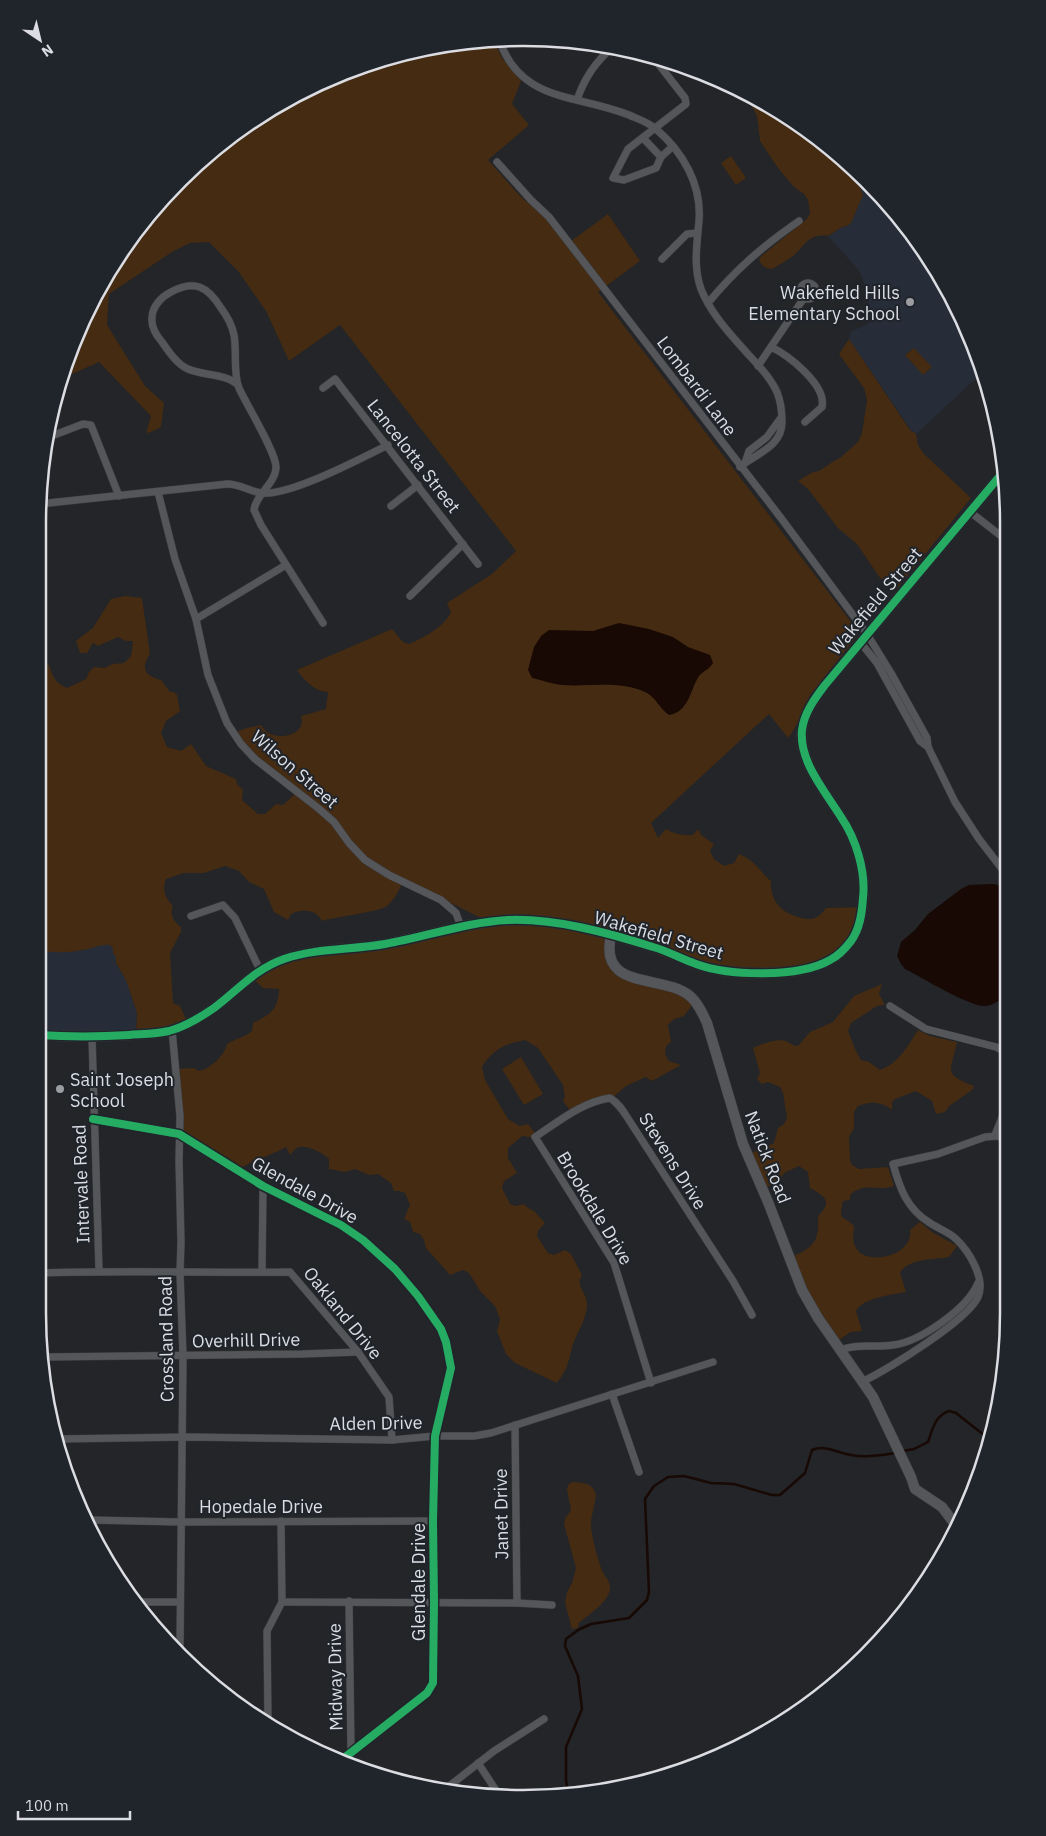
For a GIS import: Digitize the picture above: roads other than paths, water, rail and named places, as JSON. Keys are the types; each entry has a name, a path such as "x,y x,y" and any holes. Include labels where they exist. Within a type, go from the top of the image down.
{"street":[{"path":"503,47 509,60 525,79 544,91 616,110 640,120 656,129 673,146 686,164 696,188 699,208 696,252 700,287 720,322 771,381 778,394 782,427 775,440 755,458 742,465"},
{"path":"577,100 580,89 592,68 607,53"},
{"path":"660,67 687,100 686,104 628,149 613,178 624,180 656,168 662,157 673,146"},
{"path":"643,138 662,157"},
{"name":"Lombardi Lane","path":"497,162 548,217 742,465 781,518 863,638"},
{"path":"708,303 748,259 799,221"},
{"path":"662,259 687,234 697,233"},
{"path":"238,385 229,379 188,369 181,365 158,338 152,324 154,308 165,295 181,288 203,288 211,293 232,326 238,385 274,459 276,468 257,499 254,510 261,525 323,623"},
{"path":"758,366 804,298"},
{"path":"771,347 796,363 813,381 821,394 823,400 822,407 805,422"},
{"name":"Lancelotta Street","path":"323,388 335,379 388,445 478,564"},
{"path":"54,435 83,424 91,425 119,496"},
{"path":"47,503 234,484 262,493 291,489 388,445"},
{"name":"Wakefield Street","path":"46,1036 72,1038 154,1034 172,1030 209,1011 260,970 282,960 310,952 370,946 487,921 538,921 611,936 656,948 698,965 725,970 768,974 791,971 824,963 838,955 858,930 864,889 861,867 846,824 807,760 802,738 803,724 812,704 863,638 998,478"},
{"path":"391,506 418,485"},
{"name":"Wilson Street","path":"158,492 174,559 196,619 208,675 227,723 241,744 259,763 334,822 349,844 365,860 389,875 442,900 456,913 461,927"},
{"path":"969,511 1000,535"},
{"path":"410,596 463,544"},
{"path":"196,619 286,565"},
{"path":"863,638 920,741 928,747"},
{"path":"863,638 882,658 927,738 928,747 955,802 979,839 1000,866"},
{"path":"191,916 223,904 235,918 260,970"},
{"name":"Natick Road","path":"611,936 609,947 611,960 620,971 638,980 674,987 690,996 701,1012 707,1023 743,1144 802,1290 818,1318 873,1397 915,1489 942,1507 952,1521"},
{"path":"890,1006 926,1029 1000,1049"},
{"name":"Crossland Road","path":"172,1030 180,1116 180,1273 183,1356 180,1643"},
{"name":"Intervale Road","path":"92,1037 99,1270"},
{"name":"Stevens Drive","path":"535,1137 575,1111 598,1101 610,1098 613,1100 620,1106 733,1281 752,1315"},
{"name":"Glendale Drive","path":"93,1119 179,1134 263,1186 341,1225 363,1240 406,1281 441,1329 446,1342 451,1368 436,1436 432,1520 434,1678 432,1686 427,1693 351,1752"},
{"path":"995,1135 1000,1122"},
{"path":"862,1382 909,1355 962,1315 978,1297 979,1280 973,1259 956,1238 921,1216 906,1201 893,1164 938,1154 974,1140 995,1135 1000,1137"},
{"name":"Brookdale Drive","path":"535,1137 614,1263 651,1383"},
{"path":"262,1272 263,1186"},
{"name":"Oakland Drive","path":"46,1273 99,1270 180,1273 290,1272 358,1352 389,1397 392,1440"},
{"path":"840,1350 860,1345 894,1345 913,1339 940,1323 966,1302 976,1289 979,1280"},
{"name":"Overhill Drive","path":"48,1357 358,1352"},
{"name":"Alden Drive","path":"63,1439 181,1437 392,1440 436,1436 474,1436 651,1383 713,1362"},
{"path":"612,1394 639,1472"},
{"name":"Janet Drive","path":"515,1425 517,1603"},
{"name":"Hopedale Drive","path":"93,1520 180,1522 432,1520"},
{"path":"268,1715 266,1631 282,1602 281,1521"},
{"path":"144,1602 180,1602"},
{"path":"282,1602 434,1602 552,1605"},
{"name":"Midway Drive","path":"349,1602 351,1752"},
{"path":"451,1784 494,1751 544,1719"},
{"path":"347,1755 351,1752"},
{"path":"478,1763 494,1789"}],"waterway":[{"path":"903,1451 914,1449 928,1442 938,1419 949,1411 956,1413 984,1435"},
{"path":"567,1788 566,1747 582,1709 578,1676 565,1646 566,1639 578,1630 591,1624 629,1618 647,1600 649,1592 645,1499 654,1486 668,1477 684,1476 711,1483 734,1484 772,1495 780,1495 805,1473 812,1450 817,1448 826,1448 856,1456 895,1453"}],"place":[{"name":"Wakefield Hills Elementary School","path":"910,302"},
{"name":"Saint Joseph School","path":"60,1089"}]}
